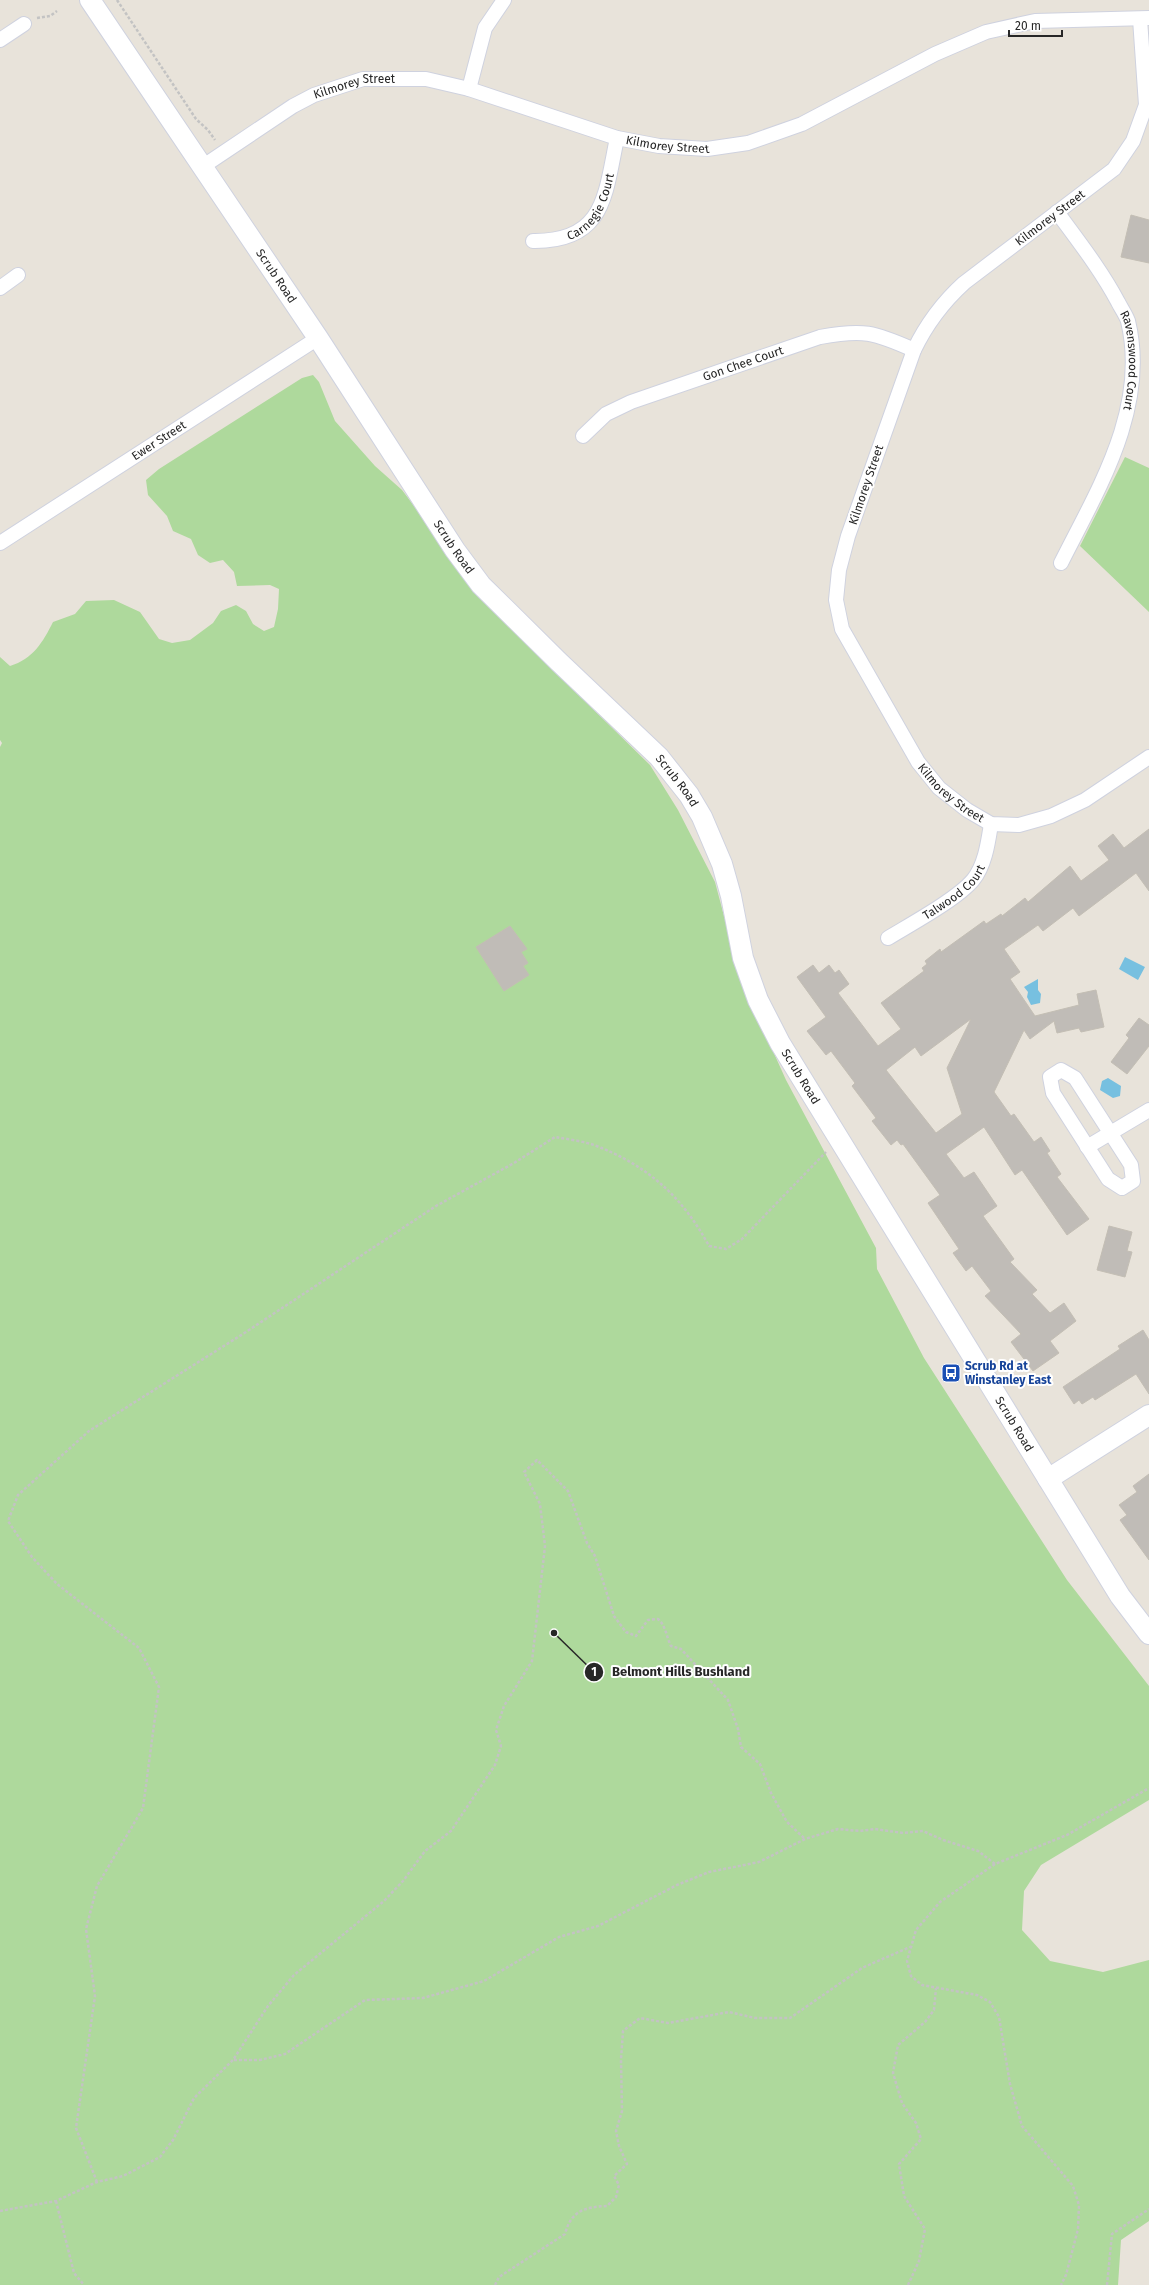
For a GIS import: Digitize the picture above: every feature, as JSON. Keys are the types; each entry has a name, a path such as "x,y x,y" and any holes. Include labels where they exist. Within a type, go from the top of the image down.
{"main road":[{"name":"Scrub Road","path":"90,0 318,338 455,550 481,585 559,662 659,756 689,795 702,817 722,864 731,896 743,958 758,1000 780,1043 1120,1596 1149,1634"},
{"path":"1048,1479 1149,1415"}],"street":[{"path":"469,89 485,28 504,0"},
{"name":"Kilmorey Street","path":"202,167 223,152 314,95 363,79 426,79 469,89 617,138 659,146 707,149 748,143 802,124 935,54 986,32 1035,21 1144,18 1146,105 1133,141 1114,169 964,283 945,300 926,326 914,350 848,536 838,570 836,600 842,629 918,762 939,788 967,810 991,824 1019,825 1051,816 1085,800 1149,757"},
{"path":"0,40 24,24"},
{"name":"Carnegie Court","path":"533,241 552,241 574,235 593,221 606,192 617,138"},
{"name":"Ravenswood Court","path":"1057,212 1107,281 1128,320 1134,372 1128,409 1114,457 1061,563"},
{"path":"0,288 18,276"},
{"name":"Gon Chee Court","path":"583,436 606,414 631,402 820,337 849,332 869,333 914,350"},
{"name":"Ewer Street","path":"0,543 318,338"},
{"name":"Talwood Court","path":"888,938 951,898 973,880 987,850 991,824"},
{"path":"1061,1070 1076,1078 1111,1133 1131,1165 1133,1181 1122,1188 1108,1179 1087,1147 1053,1093 1050,1077 1061,1070"},
{"path":"1087,1147 1149,1110"}],"path":[{"path":"117,0 196,119 208,130 223,152"},
{"path":"24,24 33,18 50,16 57,11"},
{"path":"97,2182 76,2128 95,1996 86,1929 97,1886 143,1808 159,1687 139,1648 57,1584 32,1557 8,1521 18,1494 89,1431 246,1332 436,1206 514,1163 555,1137 593,1145 637,1166 665,1186 685,1207 709,1246 726,1249 742,1239 839,1138"},
{"path":"0,2211 56,2201 97,2182 123,2176 160,2157 173,2140 194,2098 234,2060 268,2006 294,1975 384,1901 403,1881 425,1851 451,1831 495,1765 501,1746 496,1730 504,1706 532,1661 545,1546 540,1504 524,1472 536,1460 568,1491 588,1543 595,1556 614,1616 626,1632 636,1636 648,1620 658,1618 664,1624 665,1634 671,1646 681,1648 728,1700 738,1729 741,1747 760,1764 771,1793 787,1822 805,1839"},
{"path":"1061,2285 1066,2274 1078,2229 1079,2205 1073,2186 1022,2126 1010,2084 999,2017 990,2002 977,1995 922,1985 911,1976 907,1961 916,1930 940,1902 995,1864 1067,1835 1149,1788"},
{"path":"234,2060 260,2060 285,2054 365,2000 423,1998 484,1981 558,1937 598,1926 678,1885 709,1872 759,1862 805,1839 838,1829 860,1831 876,1829 903,1833 924,1831 943,1840 978,1851 995,1864"},
{"path":"495,2285 499,2277 565,2234 569,2220 587,2207 607,2206 616,2197 619,2185 614,2176 627,2164 619,2146 616,2131 622,2111 621,2059 623,2031 640,2018 668,2023 729,2012 755,2018 790,2018 862,1968 910,1947"},
{"path":"908,2285 919,2261 926,2229 904,2196 899,2164 921,2140 916,2123 902,2103 893,2073 898,2045 925,2022 934,2010 936,1988"},
{"path":"56,2201 74,2273 84,2285"},
{"path":"1107,2285 1112,2234 1149,2209"}],"green space":[{"path":"313,375 319,382 335,421 375,466 402,490 495,613 650,765 678,810 715,882 741,980 786,1080 876,1248 877,1269 924,1358 1067,1580 1149,1686 1149,1800 1041,1865 1024,1891 1022,1930 1050,1961 1103,1972 1149,1960 1149,2221 1121,2240 1118,2285 0,2285 0,747 2,743 0,740 0,657 10,666 25,659 41,643 53,622 75,614 86,601 114,600 140,612 159,639 172,643 190,640 213,623 221,611 236,605 246,611 253,624 264,631 274,627 278,609 279,589 270,585 237,586 234,572 223,560 210,563 198,555 191,539 173,531 167,516 148,495 146,480 159,469 302,378"},
{"path":"1125,457 1149,468 1149,612 1080,546"}],"water":[{"path":"1125,957 1145,967 1138,980 1119,969"},
{"path":"1038,979 1038,990 1041,994 1040,1003 1031,1005 1027,997 1028,992 1024,987"},
{"path":"1108,1078 1121,1086 1120,1096 1113,1098 1100,1090 1102,1081"}],"building":[{"path":"1131,215 1149,220 1149,263 1121,257"},
{"path":"1149,829 1149,891 1136,873 1079,916 1073,908 1043,931 1038,925 1004,949 1020,972 1010,979 1035,1016 1079,1005 1077,994 1096,990 1104,1027 1081,1032 1079,1028 1057,1033 1054,1021 1030,1039 1024,1030 994,1092 1011,1116 1014,1114 1034,1142 1041,1137 1050,1151 1047,1153 1061,1174 1057,1177 1089,1219 1067,1235 1022,1170 1015,1175 984,1127 946,1154 964,1178 974,1172 997,1206 983,1216 1014,1259 1010,1262 1037,1290 1032,1294 1050,1313 1064,1303 1076,1321 1050,1341 1059,1353 1033,1371 1011,1342 1021,1334 985,1296 991,1291 972,1266 966,1271 953,1253 959,1249 928,1203 940,1195 903,1144 901,1145 897,1140 891,1145 872,1121 876,1118 852,1086 855,1083 831,1051 826,1055 807,1031 826,1017 797,977 813,965 819,973 829,965 835,973 839,970 849,984 838,993 878,1046 901,1029 881,1003 924,971 922,968 927,964 925,961 940,949 941,952 984,921 986,924 1001,914 1002,916 1025,898 1028,902 1070,866 1081,881 1109,860 1098,846 1113,834 1124,848","holes":["971,1019 947,1068 962,1114 936,1133 886,1070 915,1047 921,1056"]},
{"path":"510,926 527,949 521,952 528,963 523,966 529,975 504,991 476,947"},
{"path":"1139,1018 1149,1025 1149,1046 1127,1074 1111,1062 1129,1038 1126,1035"},
{"path":"1109,1226 1132,1232 1127,1251 1132,1252 1125,1277 1097,1270"},
{"path":"1143,1330 1149,1340 1149,1394 1136,1374 1095,1400 1093,1397 1082,1404 1079,1400 1074,1404 1063,1387 1120,1349 1118,1346"},
{"path":"1149,1474 1149,1560 1120,1520 1127,1515 1119,1505 1137,1492 1133,1486"}],"place":[{"name":"Scrub Rd at Winstanley East","path":"951,1373"},
{"name":"Belmont Hills Bushland","path":"554,1633"}]}
